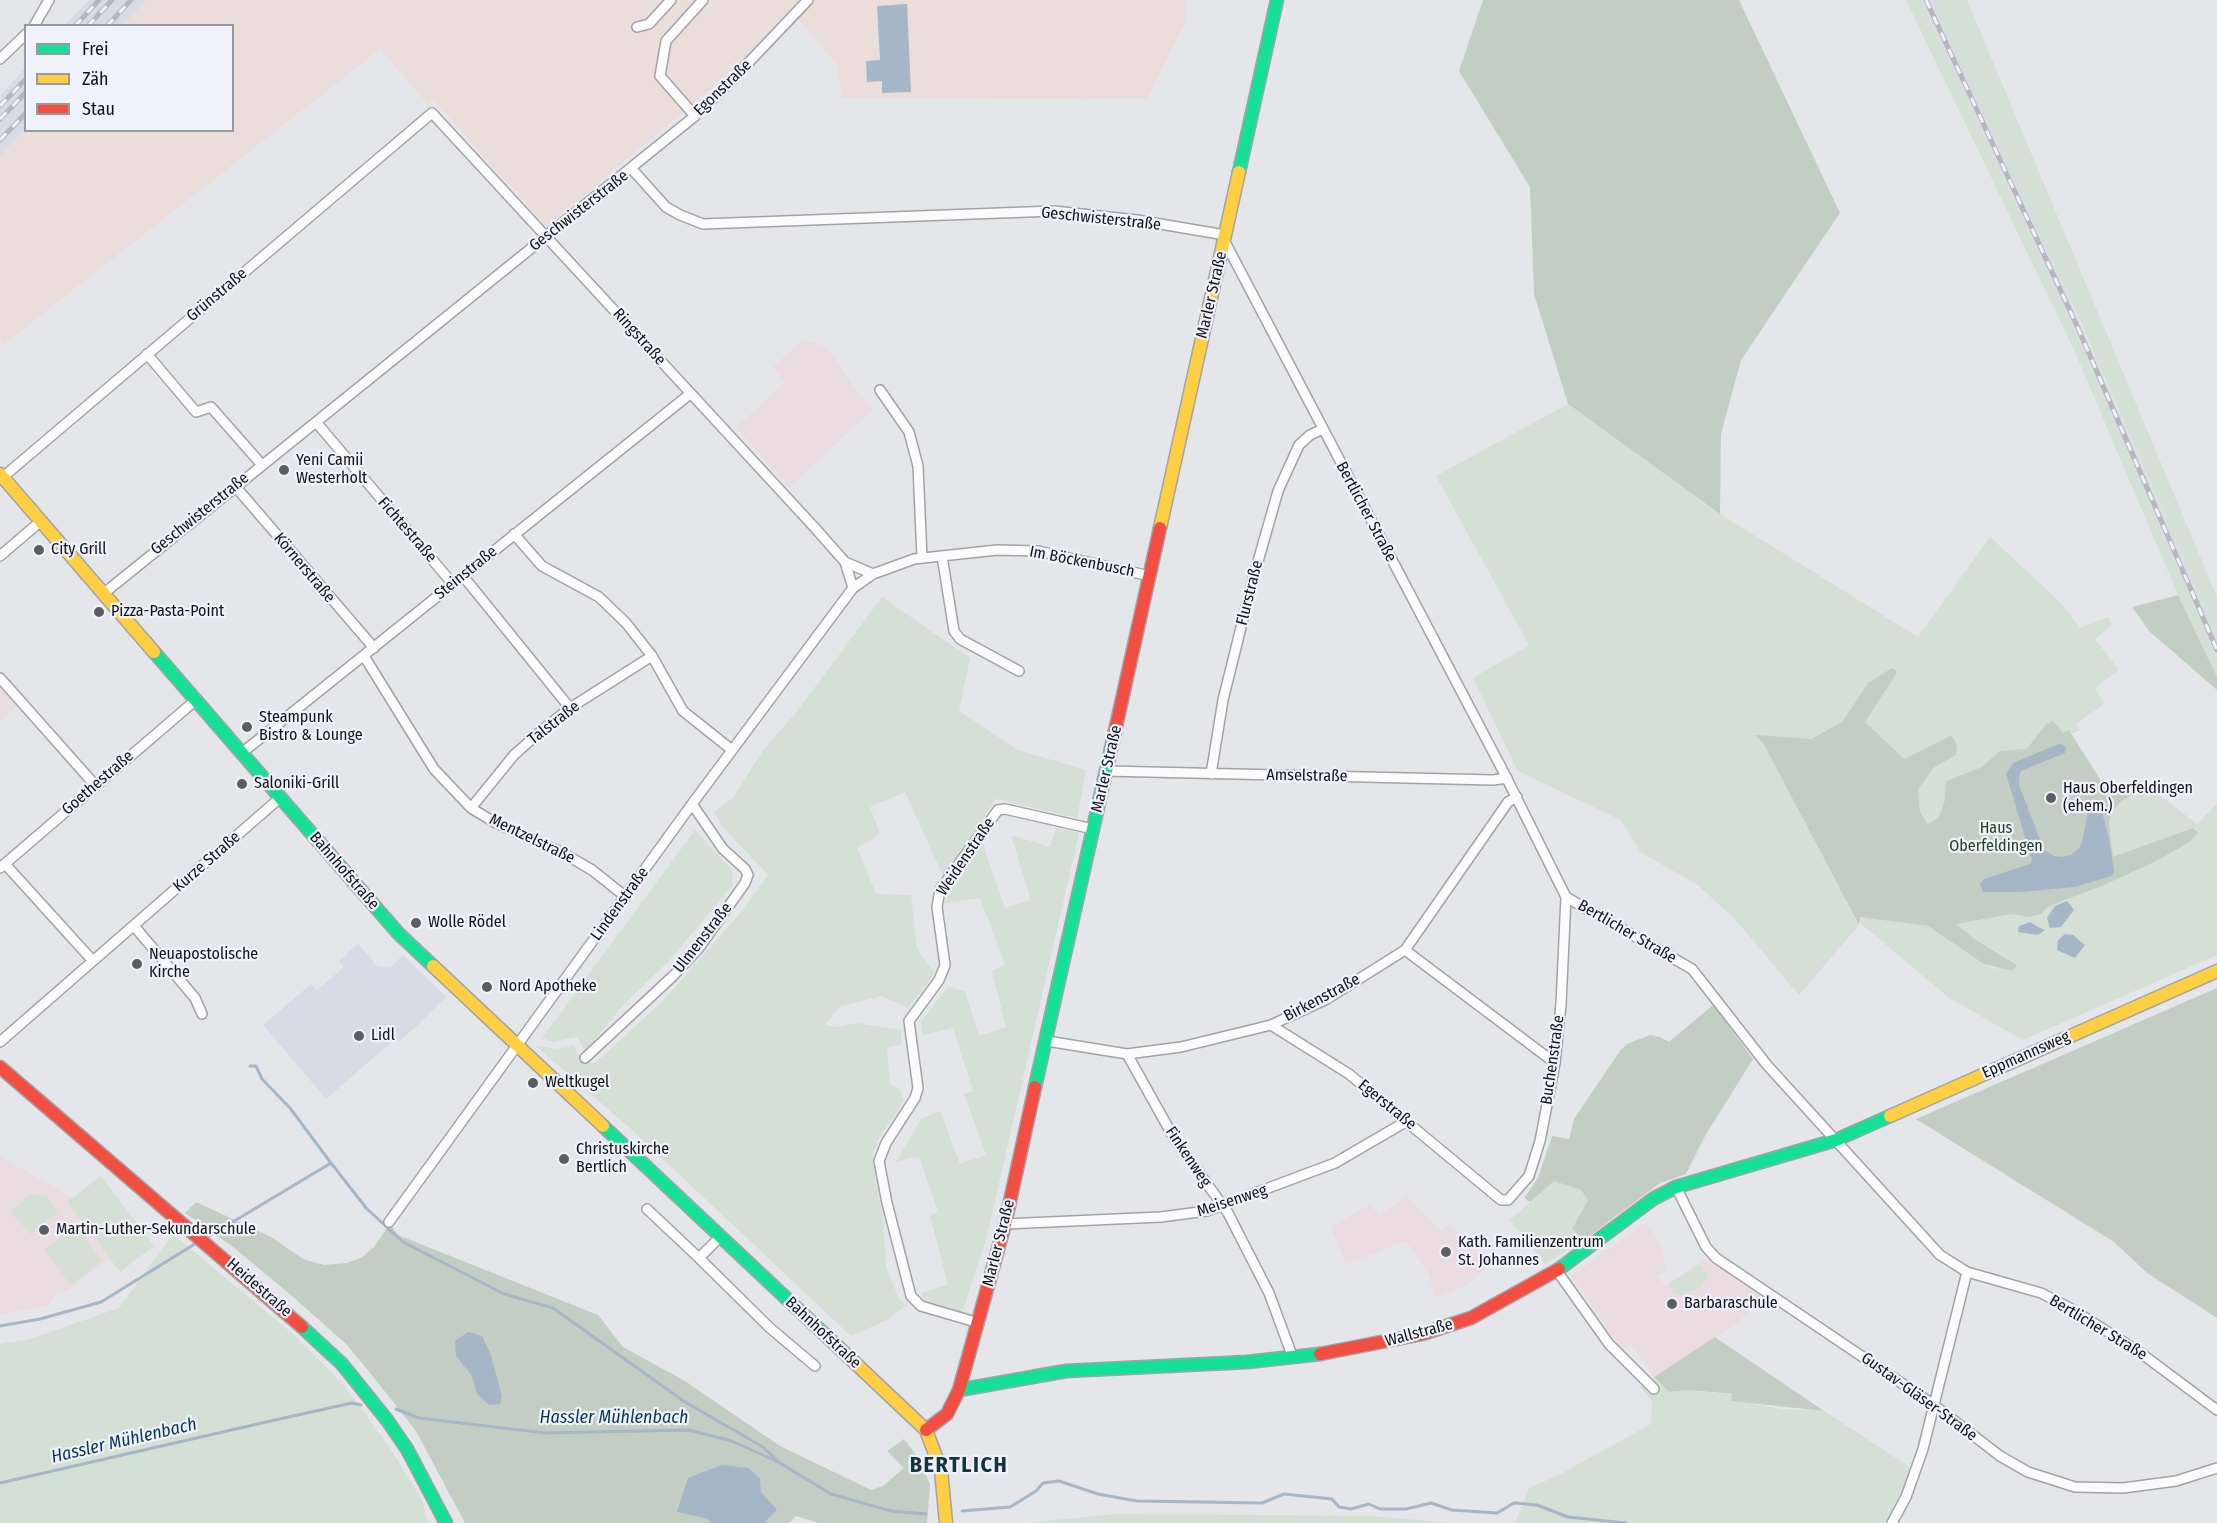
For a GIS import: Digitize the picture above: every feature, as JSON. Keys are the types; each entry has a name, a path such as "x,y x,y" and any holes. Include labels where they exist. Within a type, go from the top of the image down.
{"street":[{"path":"35,24 49,0"},
{"path":"637,27 649,24 671,0"},
{"path":"694,116 660,76 666,41 704,0"},
{"name":"Egonstraße","path":"631,168 732,81 807,0"},
{"name":"Marler Straße","path":"926,1430 947,1414 959,1390 1005,1224 1277,0"},
{"path":"0,59 24,36"},
{"name":"Ringstraße","path":"432,113 845,562 873,574"},
{"name":"Grünstraße","path":"1,476 432,113"},
{"name":"Geschwisterstraße","path":"103,594 631,168 666,207 703,224 1054,211 1137,220 1225,237"},
{"name":"Bertlicher Straße","path":"1225,237 1323,429 1517,797 1566,897 1692,969 1767,1065 1940,1255 1967,1272 2041,1293 2070,1308 2138,1351 2217,1410"},
{"path":"147,354 196,412 211,407 262,465"},
{"path":"880,390 909,432 918,466 922,558"},
{"name":"Steinstraße","path":"243,752 690,394"},
{"name":"Fichtestraße","path":"316,422 452,583"},
{"name":"Flurstraße","path":"1211,774 1226,690 1256,567 1278,491 1299,445 1310,435 1323,429"},
{"name":"Bahnhofstraße","path":"1,476 398,933 926,1430"},
{"name":"Körnerstraße","path":"235,486 374,648"},
{"path":"0,556 41,521"},
{"path":"514,534 542,566 599,597 626,623 652,657 683,711 732,750"},
{"name":"Im Böckenbusch","path":"853,588 873,574 922,558 997,550 1038,551 1150,576"},
{"path":"942,556 954,631 960,639 1019,671"},
{"name":"Ringstraße","path":"845,562 853,588"},
{"path":"462,576 570,708"},
{"name":"Lindenstraße","path":"389,1222 692,804 853,588"},
{"name":"Mentzelstraße","path":"364,656 434,769 471,808 494,822 592,870 626,897"},
{"name":"Talstraße","path":"471,808 514,755 570,708 652,657"},
{"path":"0,678 95,785"},
{"name":"Goethestraße","path":"3,866 196,699"},
{"name":"Amselstraße","path":"1106,771 1481,780 1507,778"},
{"name":"Kurze Straße","path":"0,1042 281,797"},
{"name":"Birkenstraße","path":"1047,1041 1127,1054 1181,1047 1271,1025 1327,999 1405,950 1482,836 1508,802 1517,797"},
{"name":"Ulmenstraße","path":"585,1058 673,976 699,948 745,883 748,875 745,869 723,849 692,804"},
{"name":"Weidenstraße","path":"979,1323 921,1306 911,1296 887,1203 879,1161 886,1143 915,1098 918,1088 909,1020 915,1008 939,980 945,965 937,907 940,890 998,810 1013,810 1093,829"},
{"path":"3,866 93,961"},
{"name":"Buchenstraße","path":"1496,1196 1501,1200 1508,1200 1529,1176 1540,1140 1555,1063 1561,1004 1566,897"},
{"path":"134,926 195,998 202,1014"},
{"path":"1405,950 1555,1063"},
{"name":"Eppmannsweg","path":"1836,1140 2217,971"},
{"name":"Egerstraße","path":"1271,1025 1349,1074 1496,1196"},
{"name":"Finkenweg","path":"1127,1054 1174,1138 1228,1213 1269,1293 1293,1358"},
{"name":"Heidestraße","path":"0,1067 297,1321 354,1377 407,1449 446,1523"},
{"name":"Meisenweg","path":"1005,1224 1180,1216 1222,1206 1335,1163 1407,1121"},
{"name":"Wallstraße","path":"959,1390 1066,1371 1179,1367 1293,1358 1376,1344 1461,1321 1502,1303 1557,1271 1653,1199 1676,1187 1836,1140"},
{"name":"Gustav-Gläser-Straße","path":"1676,1187 1706,1247 1716,1258 1934,1405 2000,1456 2028,1472 2054,1483 2075,1487 2123,1488 2176,1480 2217,1468"},
{"name":"Bahnhofstraße","path":"647,1209 770,1328 815,1366"},
{"path":"699,1258 721,1236"},
{"path":"1557,1271 1609,1344 1654,1389"},
{"path":"1892,1523 1916,1471 1967,1272"},
{"path":"926,1430 941,1470 946,1523"}],"shaded area":[{"path":"89,0 147,0 124,24 66,24"},
{"path":"147,0 1185,0 1185,21 1147,99 842,98 838,66 791,10 726,76 547,226 433,100 428,104 380,49 3,345 0,341 0,156 24,130 24,132 234,132 234,24 124,24"},
{"path":"1921,0 1933,0 2034,218 2217,636 2217,659 2074,329"},
{"path":"24,69 24,130 0,156 0,96"},
{"path":"804,339 828,348 855,389 873,409 790,487 736,428 785,382 773,367"},
{"path":"0,686 17,706 0,721"},
{"path":"358,943 377,966 390,968 403,955 446,997 415,1028 398,1042 395,1039 326,1099 263,1025 311,984 317,990 344,967 339,961"},
{"name":"Martin-Luther-Sekundarschule","path":"0,1156 73,1198 67,1203 109,1258 67,1291 59,1289 49,1305 0,1315"},
{"name":"Kath. Familienzentrum St. Johannes","path":"1406,1195 1441,1231 1449,1224 1491,1264 1467,1285 1435,1298 1429,1275 1406,1241 1346,1264 1331,1227 1370,1205 1380,1216"},
{"name":"Barbaraschule","path":"1646,1222 1662,1245 1666,1271 1658,1276 1665,1286 1707,1258 1761,1297 1739,1322 1654,1377 1632,1345 1622,1349 1571,1276"}],"green space":[{"path":"1483,0 1739,0 1840,213 1741,360 1721,434 1720,514 1568,404 1534,294 1530,187 1459,71"},
{"path":"1906,0 1921,0 2074,329 2217,659 2217,677 2178,595 2075,352"},
{"path":"1933,0 1967,0 2217,597 2217,636 2083,327"},
{"path":"1568,404 1720,514 1918,637 1990,537 2061,603 2080,628 2109,617 2112,625 2095,639 2119,670 2095,688 2104,704 2076,724 2080,730 2068,735 2109,821 2111,814 2121,801 2149,787 2197,824 2217,803 2217,955 2023,1040 1949,998 1859,922 1859,917 1868,918 1845,900 1859,925 1799,995 1733,917 1695,883 1641,853 1621,820 1518,771 1473,678 1529,645 1436,476","holes":["1756,736 1794,768 1840,890 1763,743","2171,837 2121,877 2150,844","1893,920 1952,926 2012,961 1997,969 1990,967 1928,926"]},
{"path":"2178,595 2217,677 2217,690 2149,631 2132,607"},
{"path":"882,597 970,658 959,711 1018,750 1086,770 1077,818 996,799 944,878 905,792 870,807 880,834 857,848 876,894 911,895 917,949 935,973 908,1008 882,996 840,1006 825,1025 837,1027 857,1023 901,1030 901,1045 887,1048 890,1085 899,1088 904,1101 881,1135 872,1155 883,1219 886,1267 899,1299 907,1305 887,1320 851,1336 632,1130 536,1046 560,1049 574,1045 581,1062 595,1063 662,1002 742,911 768,875 723,827 714,812 733,798 762,752 798,710"},
{"name":"Haus Oberfeldingen","path":"1892,668 1896,670 1896,674 1865,722 1904,759 1950,736 1954,738 1957,748 1956,755 1933,768 1918,790 1920,812 1927,824 1937,819 1941,811 1945,800 1946,781 1982,767 2000,751 2027,749 2046,724 2053,721 2063,733 2069,730 2108,792 2141,781 2149,787 2121,801 2111,814 2109,822 2113,857 2193,828 2198,833 2190,842 2154,862 2104,885 2049,906 2041,914 2028,917 2011,914 1956,924 1976,940 2017,965 2013,971 1984,964 1928,926 1860,917 1859,925 1763,743 1755,735 1812,739 1843,721 1868,683"},
{"path":"1056,828 1079,833 987,1236 962,1313 924,1301 922,1293 948,1284 930,1216 938,1212 919,1156 896,1162 921,1119 940,1111 960,1164 986,1155 964,1094 973,1091 953,1028 923,1035 921,1021 948,987 965,991 979,1036 1006,1027 992,971 1005,965 980,898 944,903 982,842 1005,908 1031,900 1011,835 1050,847"},
{"path":"695,830 733,871 732,886 668,962 627,1001 585,1051 577,1037 552,1042 542,1038"},
{"path":"2217,988 2217,1318 2147,1273 2114,1242 1916,1119"},
{"path":"1713,1005 1753,1059 1705,1136 1686,1174 1660,1183 1584,1240 1572,1229 1588,1200 1581,1190 1554,1181 1530,1202 1524,1198 1538,1178 1552,1136 1569,1139 1574,1119 1620,1051 1627,1044 1650,1035 1669,1042"},
{"path":"101,1176 154,1246 120,1272 67,1202"},
{"path":"1554,1181 1581,1190 1588,1200 1572,1229 1584,1240 1545,1264 1510,1220"},
{"path":"31,1194 46,1196 58,1212 30,1234 11,1211"},
{"path":"196,1202 271,1237 303,1259 324,1265 347,1263 362,1257 374,1247 390,1224 398,1235 598,1315 623,1347 685,1381 780,1446 871,1490 883,1486 904,1468 887,1451 904,1439 920,1460 930,1485 927,1523 819,1523 796,1516 789,1523 465,1523 416,1431 367,1369 346,1344 292,1296 233,1247 185,1213"},
{"path":"75,1226 102,1261 71,1285 44,1250"},
{"path":"173,1234 294,1335 344,1385 390,1448 422,1500 428,1523 0,1523 0,1344 30,1339 119,1308"},
{"path":"1699,1264 1708,1274 1701,1287 1682,1295 1675,1294 1669,1284"},
{"path":"1715,1337 1824,1411 1731,1401 1732,1394 1689,1390 1669,1392 1654,1377"},
{"path":"1654,1377 1669,1392 1689,1390 1733,1395 1731,1400 1782,1409 1824,1411 1916,1471 1892,1523 1515,1523 1529,1488 1559,1475 1651,1424 1652,1401 1640,1387"},
{"path":"1115,1514 1370,1516 1452,1523 1025,1523"}],"water":[{"path":"907,4 911,92 882,93 882,81 867,82 866,61 880,60 877,6"},
{"path":"2059,744 2066,746 2065,753 2021,771 2019,776 2019,785 2044,850 2054,856 2062,857 2071,855 2081,846 2089,808 2091,804 2097,802 2100,804 2109,839 2114,871 2112,876 2074,887 2021,892 1983,892 1980,884 1984,879 2030,864 2032,860 2006,774 2013,763"},
{"path":"2067,901 2074,910 2061,927 2050,928 2047,918 2055,906"},
{"path":"2030,922 2045,930 2038,935 2018,932 2019,926"},
{"path":"2065,934 2073,935 2085,945 2075,958 2057,950 2058,940"},
{"path":"468,1332 482,1336 491,1355 502,1396 500,1404 489,1405 477,1394 472,1376 456,1356 455,1341"},
{"path":"722,1465 749,1468 760,1479 761,1492 777,1510 764,1523 710,1523 708,1519 677,1512 688,1478"}],"waterway":[{"path":"250,1066 256,1066 262,1079 290,1108 331,1163"},
{"path":"206,1238 331,1163 367,1209 403,1242 504,1294 553,1308 685,1402 763,1447 780,1463"},
{"path":"0,1326 40,1319 101,1302 198,1242"},
{"name":"Hassler Mühlenbach","path":"0,1483 352,1403 361,1405"},
{"name":"Hassler Mühlenbach","path":"396,1409 419,1418 545,1433 689,1430 732,1441 780,1463 831,1494 891,1511 926,1514"},
{"path":"962,1511 1010,1507 1036,1491 1043,1483 1059,1481 1098,1494 1137,1501 1262,1503 1284,1494 1332,1499 1339,1507 1351,1509 1369,1504 1380,1509 1406,1509 1431,1503 1452,1510 1497,1513 1514,1503 1537,1505 1568,1517 1626,1523"}],"railway":[{"path":"77,24 99,0"},
{"path":"90,24 112,0"},
{"path":"109,24 131,0"},
{"path":"1926,0 2078,328 2217,650"},
{"path":"0,106 24,81"},
{"path":"0,119 24,94"},
{"path":"0,140 24,115"}],"traffic: fast":[{"path":"1239,172 1277,0"},
{"path":"154,652 398,933 433,966"},
{"path":"1035,1087 1115,731"},
{"path":"1559,1269 1653,1199 1676,1187 1836,1140 1890,1116"},
{"path":"603,1126 854,1362"},
{"path":"302,1327 342,1364 387,1420 407,1449 446,1523"},
{"path":"959,1390 1066,1371 1247,1362 1320,1354"}],"traffic: slow":[{"path":"1160,528 1239,172"},
{"path":"0,474 154,652"},
{"path":"433,966 603,1126"},
{"path":"1890,1116 2217,971"},
{"path":"854,1362 926,1430 941,1470 946,1523"}],"traffic: jam":[{"path":"1115,731 1160,528"},
{"path":"0,1067 302,1327"},
{"path":"926,1430 947,1414 959,1390 1005,1224 1035,1087"},
{"path":"1320,1354 1422,1334 1471,1318 1559,1269"}],"place":[{"name":"Yeni Camii Westerholt","path":"284,470"},
{"name":"City Grill","path":"39,550"},
{"name":"Pizza-Pasta-Point","path":"99,612"},
{"name":"Steampunk Bistro & Lounge","path":"247,727"},
{"name":"Saloniki-Grill","path":"242,784"},
{"name":"Haus Oberfeldingen (ehem.)","path":"2051,798"},
{"name":"Wolle Rödel","path":"416,923"},
{"name":"Neuapostolische Kirche","path":"137,964"},
{"name":"Nord Apotheke","path":"487,987"},
{"name":"Lidl","path":"359,1036"},
{"name":"Weltkugel","path":"533,1083"},
{"name":"Christuskirche Bertlich","path":"564,1159"},
{"name":"Martin-Luther-Sekundarschule","path":"44,1230"},
{"name":"Kath. Familienzentrum St. Johannes","path":"1446,1252"},
{"name":"Barbaraschule","path":"1672,1304"}],"district":[{"name":"BERTLICH","path":"959,1466"}]}
